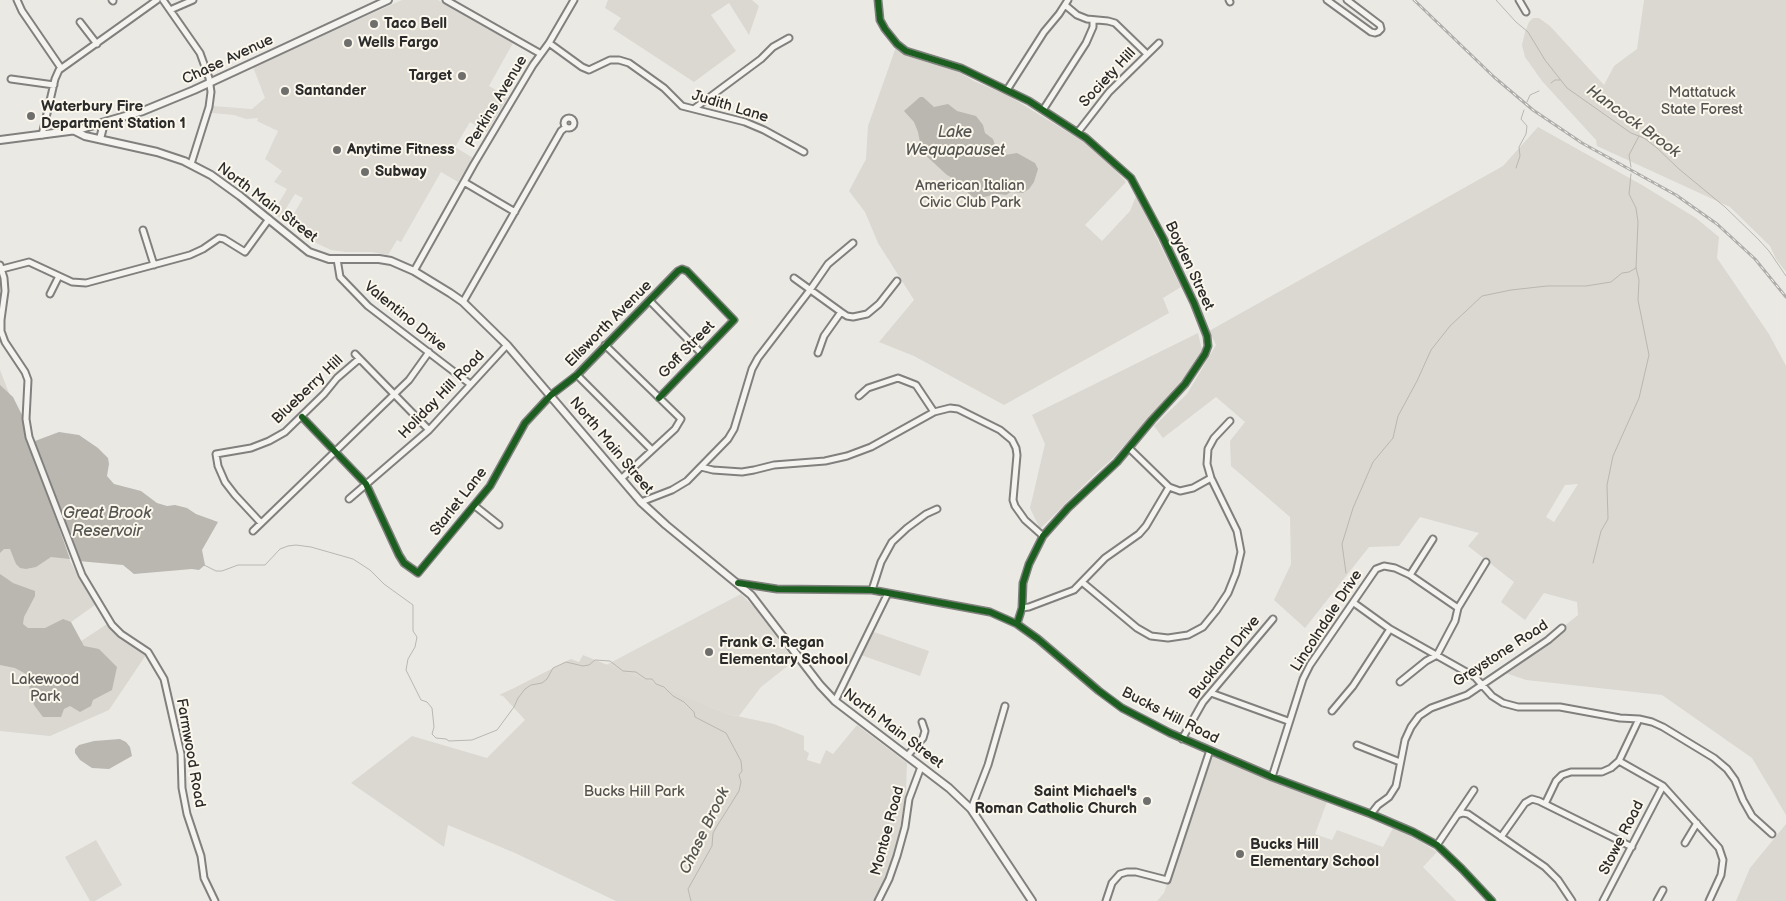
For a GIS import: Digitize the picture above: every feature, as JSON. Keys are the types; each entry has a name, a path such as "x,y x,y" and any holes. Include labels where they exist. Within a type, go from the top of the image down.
{"main road":[{"name":"Chase Avenue","path":"73,130 104,123 149,109 388,0"},
{"path":"100,140 104,123"},
{"path":"0,140 73,130"},
{"name":"North Main Street","path":"73,130 82,135 164,154 191,164 216,178 309,252 318,256 337,259 389,261 414,271 463,302 507,345 641,502 751,595 820,685 835,701 949,788 971,809 1032,901"}],"street":[{"path":"17,0 22,11 61,68"},
{"path":"42,135 57,74 61,68 158,0"},
{"path":"163,0 201,55 210,82 211,96 208,112 191,164"},
{"path":"170,10 192,0"},
{"path":"446,0 541,54"},
{"name":"Perkins Avenue","path":"414,271 464,182 574,0"},
{"name":"Boyden Street","path":"878,0 880,20 884,29 906,51 951,64 1007,90 1078,132 1126,173 1136,186 1194,303 1207,336 1208,346 1205,354 1185,384 1117,462 1068,508 1043,536 1029,564 1023,583 1022,608 1017,624"},
{"path":"1329,1 1371,32 1378,32 1381,29 1380,25 1348,0"},
{"path":"1519,0 1526,12"},
{"path":"1007,90 1044,32 1066,3 1077,15 1093,20 1115,23 1147,54"},
{"path":"1043,110 1086,43 1093,27 1093,20"},
{"path":"80,22 97,44"},
{"path":"695,108 761,59 773,47 789,38"},
{"name":"Judith Lane","path":"548,43 589,70 610,60 629,63 664,88 682,106 745,122 804,152"},
{"name":"Society Hill","path":"1078,132 1109,92 1159,43"},
{"path":"11,79 54,85"},
{"path":"463,302 560,131 566,127"},
{"path":"464,182 515,212"},
{"path":"1,267 27,262 72,282 83,284 194,254 219,238 245,252 269,219"},
{"path":"144,230 154,265"},
{"path":"641,502 672,490 687,480 728,439 734,429 752,369 758,358 828,264 852,243"},
{"name":"Valentino Drive","path":"337,259 340,277 368,306 470,384"},
{"name":"Farmwood Road","path":"1,267 5,291 1,331 5,342 25,372 28,380 26,418 29,437 82,575 112,625 121,634 148,652 164,679 179,746 182,788 187,814 202,856 204,878 215,901"},
{"name":"Ellsworth Avenue","path":"551,395 577,375 682,269 687,271 734,320"},
{"path":"50,294 60,276"},
{"path":"794,278 847,316 853,317 867,314 879,304 897,281"},
{"path":"650,301 701,353"},
{"path":"818,354 824,336 841,312"},
{"name":"Goff Street","path":"659,398 734,320"},
{"name":"Holiday Hill Road","path":"349,499 429,430 507,345"},
{"path":"605,345 681,419 675,429 622,478"},
{"path":"253,531 409,380 429,352"},
{"name":"Blueberry Hill","path":"261,522 225,482 218,466 216,454 251,448 285,432 324,394 357,356 394,394"},
{"path":"577,375 652,450"},
{"path":"859,396 868,388 898,378 916,385 934,412"},
{"path":"394,394 429,430"},
{"name":"Starlet Lane","path":"366,484 399,555 404,562 418,573 490,486 525,423 551,395"},
{"path":"701,466 713,470 742,472 774,465 825,461 847,456 871,447 934,412 950,408 958,409 1007,434 1016,448 1017,455 1012,493 1015,506 1025,520 1043,536"},
{"path":"302,417 366,484"},
{"path":"1082,582 1137,628 1151,636 1168,638 1188,635 1203,627 1228,594 1241,552 1237,530 1207,464 1208,449 1214,438 1230,421"},
{"path":"1129,448 1170,487 1180,491 1193,488 1212,478"},
{"path":"1022,608 1029,608 1067,594 1082,582 1105,558 1139,534 1170,487"},
{"path":"475,506 499,525"},
{"path":"872,590 881,562 892,542 926,514 937,509"},
{"path":"1410,575 1433,539"},
{"path":"1400,682 1426,660 1437,655 1455,621 1458,608 1486,562"},
{"name":"Lincolndale Drive","path":"1272,777 1302,680 1310,665 1376,569 1384,566 1395,568 1410,575 1458,608"},
{"name":"Bucks Hill Road","path":"738,583 777,589 872,590 990,612 1017,624 1038,639 1122,708 1182,739 1272,777 1371,814 1413,832 1437,845 1492,901"},
{"path":"835,701 888,593"},
{"path":"1354,603 1390,629 1475,677 1492,696 1502,703 1518,707 1560,707 1620,718 1639,719 1663,727 1714,758 1727,769 1735,780 1752,816 1765,830 1772,834"},
{"name":"Buckland Drive","path":"1182,739 1204,702 1273,619"},
{"name":"Greystone Road","path":"1371,814 1378,805 1389,797 1396,786 1405,740 1411,726 1419,716 1431,708 1467,695 1548,640 1562,628"},
{"path":"1332,711 1353,686 1390,629"},
{"path":"1211,693 1288,721"},
{"path":"971,809 983,779 1005,706"},
{"path":"1544,804 1556,781 1562,774 1571,772 1602,772 1611,768 1619,761 1639,719"},
{"path":"907,756 923,738 925,731 922,722"},
{"path":"1357,745 1400,762"},
{"path":"1106,901 1112,883 1120,874 1136,872 1167,880 1210,750"},
{"path":"1619,761 1663,786 1719,848 1723,860 1721,875 1709,901"},
{"name":"Montoe Road","path":"878,901 889,879 897,856 905,827 909,799 922,767"},
{"name":"Stowe Road","path":"1603,901 1663,786"},
{"path":"1437,845 1474,790"},
{"path":"1501,837 1525,804 1532,799 1632,847"},
{"path":"1457,815 1468,814 1545,867 1558,880 1572,901"},
{"path":"1685,842 1697,822"},
{"path":"1657,901 1663,890"}],"shaded area":[{"path":"402,0 438,0 513,43 489,86 508,97 487,132 470,122 455,147 473,158 458,182 441,172 401,242 397,240 388,255 372,252 331,250 316,243 288,224 303,198 295,194 280,218 273,213 287,189 274,182 282,171 265,159 278,131 257,121 258,118 246,119 234,115 211,113 213,106 252,109 265,98 253,67"},
{"name":"Frank G. Regan Elementary School","path":"741,594 755,608 794,661 761,687 739,716 728,714 606,665"},
{"path":"1213,757 1327,802 1315,834 1332,840 1337,830 1383,847 1393,828 1418,840 1437,852 1423,867 1456,901 1157,901 1164,893"}],"green space":[{"path":"608,0 752,0 759,6 749,35 729,3 711,15 736,51 694,82 613,29 621,18 605,8"},
{"name":"Mattatuck State Forest","path":"1644,0 1786,0 1786,272 1776,259 1770,246 1730,207 1597,146 1596,140 1542,81 1525,57 1522,45 1525,32 1533,18 1539,18 1550,26 1604,85 1614,66 1637,49"},
{"name":"American Italian Civic Club Park","path":"896,47 918,58 952,68 974,81 1009,96 1100,152 1126,182 1085,225 1102,241 1130,211 1136,196 1181,287 1163,298 1169,313 1004,405 914,356 879,342 914,300 878,243 865,212 849,191 866,159 868,126"},
{"path":"1538,127 1642,185 1696,218 1719,237 1717,258 1769,334 1786,366 1786,815 1752,758 1662,695 1526,680 1506,673 1578,615 1577,602 1544,593 1525,620 1501,602 1514,582 1468,546 1479,533 1420,517 1399,546 1369,547 1305,628 1274,600 1291,564 1290,517 1231,466 1230,441 1245,422 1216,397 1163,438 1154,426 1187,394 1216,345 1209,331 1503,166","holes":["1578,484 1554,522 1546,517 1565,485"]},
{"path":"1198,333 1202,350 1183,379 1113,458 1040,529 1030,508 1045,444 1032,415"},
{"name":"Lakewood Park","path":"0,370 70,561 95,605 50,637 69,649 107,624 118,636 146,655 109,710 50,736 0,731"},
{"path":"871,631 929,651 920,676 861,655"},
{"name":"Bucks Hill Park","path":"583,655 728,714 774,724 804,736 804,750 809,753 807,760 820,764 826,750 833,754 857,725 907,763 906,791 896,853 876,901 616,901 515,853 448,825 444,847 351,783 412,736 487,758 525,720 503,696 499,695 571,659 579,662"},
{"path":"1786,824 1786,901 1736,901 1750,868"},
{"path":"96,840 122,885 95,901 90,901 65,857"}],"water":[{"name":"Lake Wequapauset","path":"920,97 923,97 934,107 948,104 957,111 976,116 983,125 985,133 993,139 999,156 1017,153 1035,163 1038,169 1034,182 1029,189 1023,193 1011,192 1006,195 998,194 979,198 969,194 956,180 947,175 922,152 914,122 904,111"},
{"name":"Great Brook Reservoir","path":"0,385 13,397 22,415 27,437 70,559 51,557 36,567 26,569 20,568 16,564 10,549 4,549 0,553"},
{"name":"Great Brook Reservoir","path":"59,432 79,435 98,448 108,458 107,476 114,484 141,491 157,503 187,508 196,514 218,522 202,550 205,565 199,570 134,574 123,565 78,561 35,441"},
{"path":"0,574 13,583 35,591 35,596 24,617 23,624 28,628 45,628 63,619 71,622 84,646 99,649 117,667 112,690 93,700 91,706 80,712 70,706 64,709 61,717 43,717 34,705 26,674 15,668 0,665"},
{"path":"120,739 130,747 132,756 109,769 92,768 80,760 75,753 75,749 79,745 94,741"}],"waterway":[{"name":"Hancock Brook","path":"1496,0 1528,32 1545,60 1567,88 1631,133 1644,138 1657,148 1725,207 1758,239 1769,251 1786,276"},
{"path":"1551,83 1555,80 1560,80"},
{"path":"1527,102 1530,95 1539,91"},
{"path":"1516,168 1520,156 1519,147 1526,134 1527,126 1521,119 1524,110"},
{"path":"1631,167 1629,155 1639,136"},
{"path":"1593,563 1601,531 1608,519 1607,485 1613,456 1639,398 1649,355 1638,300 1639,280 1636,268 1638,222 1636,208 1629,194 1631,174"},
{"path":"1346,573 1342,544 1353,508 1373,462 1393,438 1398,416 1431,350 1450,326 1482,296 1511,290 1547,286 1586,286 1611,282 1622,273 1636,268"},
{"name":"Chase Brook","path":"204,565 216,571 222,571 238,565 265,565 280,549 296,545 311,547 353,559 370,570 384,584 413,605 413,631 417,637 415,647 408,659 406,670 421,700 427,702 432,708 434,727 432,734 436,738 449,741 472,740 497,730 525,689 531,685 542,683 547,679 553,668 566,662 583,666 589,665 595,660 610,661 623,671 636,672 664,687 673,696 684,702 694,712 695,717 726,733 741,761 742,771 739,775 741,782 739,791 713,833 712,846 688,889 691,901"}],"railway":[{"path":"1414,0 1494,77 1533,110 1582,143 1676,195 1717,224 1755,259 1786,297"}],"cycle path":[{"path":"878,0 880,20 897,44 906,51 961,68 1029,101 1086,138 1131,178 1163,238 1194,303 1207,336 1208,346 1205,354 1185,384 1117,462 1068,508 1043,536 1029,564 1023,583 1022,608 1017,624"},
{"path":"302,417 366,484 399,555 404,563 418,573 490,486 525,423 551,395 577,375 682,269 687,271 734,320 659,398"},
{"path":"738,583 777,589 872,590 990,612 1017,624 1038,639 1122,708 1170,733 1272,777 1371,814 1413,832 1437,845 1492,901"}],"place":[{"name":"Taco Bell","path":"374,24"},
{"name":"Wells Fargo","path":"348,43"},
{"name":"Target","path":"462,76"},
{"name":"Santander","path":"285,91"},
{"name":"Waterbury Fire Department Station 1","path":"31,116"},
{"name":"Anytime Fitness","path":"337,150"},
{"name":"Subway","path":"365,172"},
{"name":"Frank G. Regan Elementary School","path":"709,652"},
{"name":"Saint Michael's Roman Catholic Church","path":"1147,801"},
{"name":"Bucks Hill Elementary School","path":"1240,854"}]}
